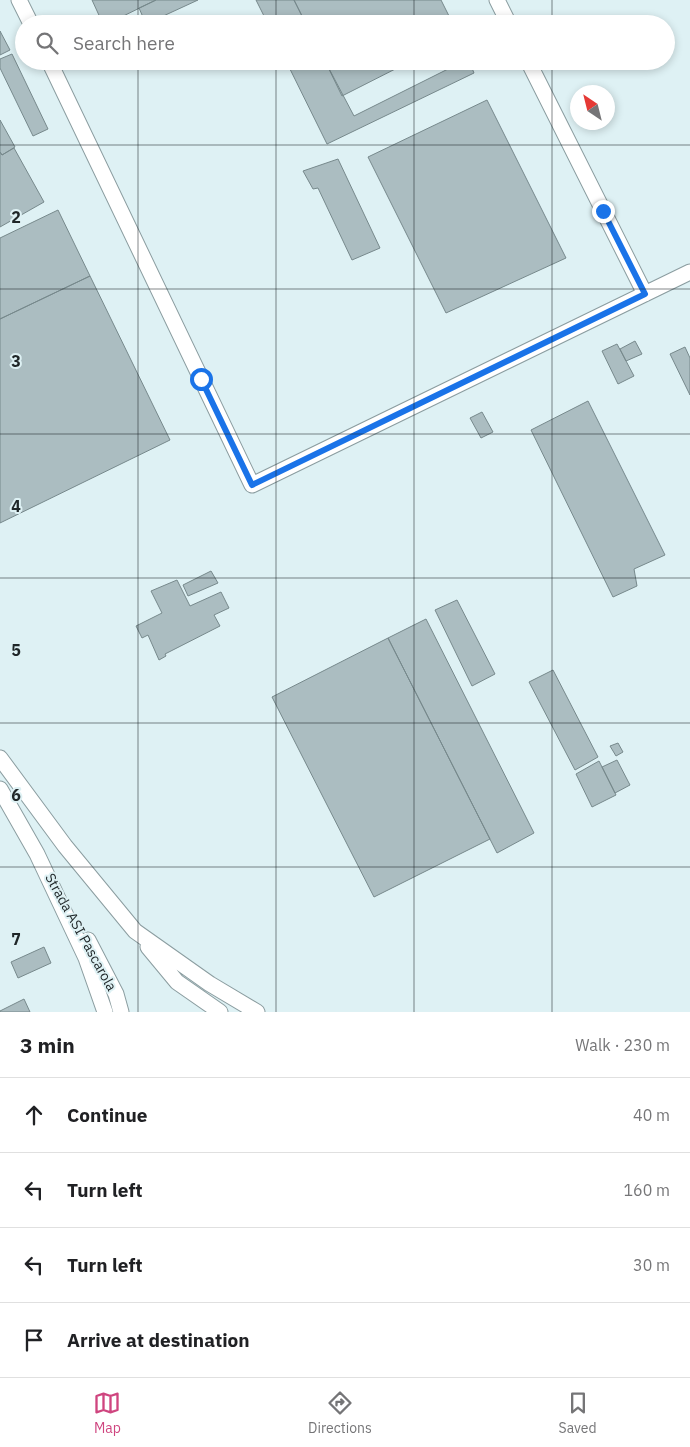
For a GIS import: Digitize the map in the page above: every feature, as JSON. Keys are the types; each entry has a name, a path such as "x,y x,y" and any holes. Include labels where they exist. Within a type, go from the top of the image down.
{"street":[{"path":"19,0 26,15"},
{"path":"497,0 504,15"},
{"path":"53,70 252,485 690,272"},
{"path":"533,70 645,294"},
{"path":"0,758 65,846 177,982 220,1012"},
{"path":"0,789 37,854 86,958 105,1012"},
{"name":"Strada ASI Pascarola","path":"37,854 86,937 116,994 121,1012"},
{"path":"135,931 210,984 257,1012"}],"building":[{"path":"92,0 156,0 125,15 99,15"},
{"path":"156,0 198,0 166,15 142,15 139,8"},
{"path":"256,0 294,0 302,15 264,15"},
{"path":"294,0 441,0 448,15 302,15"},
{"path":"0,31 10,50 0,55"},
{"path":"12,54 15,60 15,70 20,70 48,129 33,136 0,68 0,59"},
{"path":"290,70 330,70 354,116 446,70 473,70 474,73 327,144"},
{"path":"329,70 393,70 342,96"},
{"path":"487,100 566,258 446,313 368,157"},
{"path":"0,120 15,147 2,155 0,152"},
{"path":"14,148 44,202 0,227 0,152 2,155"},
{"path":"338,159 380,248 352,260 318,188 313,189 303,171"},
{"path":"58,210 90,276 0,319 0,238"},
{"path":"90,276 170,440 0,523 0,319"},
{"path":"635,341 642,354 626,361 620,349"},
{"path":"617,344 634,376 618,384 602,351"},
{"path":"685,347 690,358 690,395 670,354"},
{"path":"588,401 665,555 634,569 637,586 613,597 531,430"},
{"path":"482,412 493,432 481,438 470,418"},
{"path":"211,571 218,583 188,596 183,585"},
{"path":"177,580 190,606 221,592 229,608 214,615 220,626 165,654 166,656 159,660 148,635 142,638 136,626 162,613 151,591"},
{"path":"457,600 495,674 472,686 435,610"},
{"path":"426,619 534,833 497,853 388,638"},
{"path":"388,638 490,839 374,897 272,697"},
{"path":"553,670 598,757 575,770 529,682"},
{"path":"618,743 623,752 616,756 610,746"},
{"path":"617,760 630,785 615,793 602,767"},
{"path":"599,761 616,795 592,807 576,774"},
{"path":"44,947 51,963 18,978 11,962"},
{"path":"24,999 30,1012 0,1012 0,1011"}],"route":[{"path":"201,379 252,485 645,294 603,211"}]}
